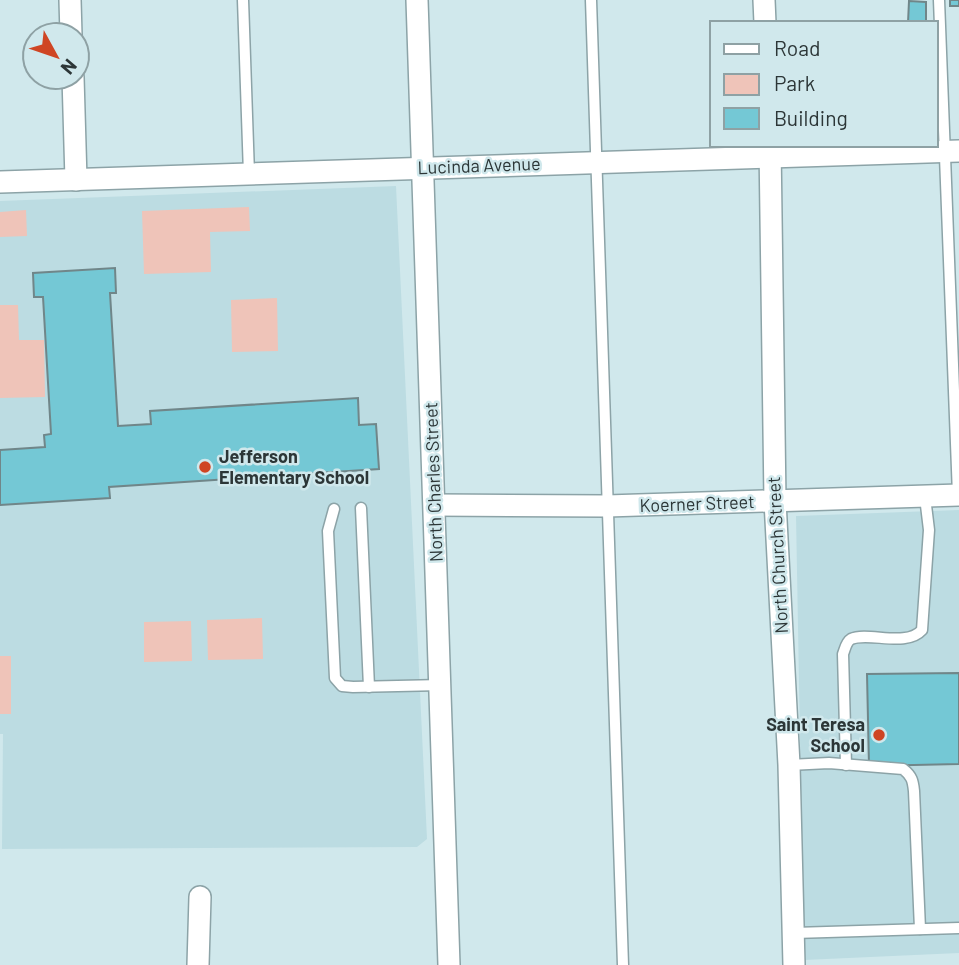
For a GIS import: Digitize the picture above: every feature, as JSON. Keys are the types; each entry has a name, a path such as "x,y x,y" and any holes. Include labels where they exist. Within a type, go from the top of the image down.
{"street":[{"path":"70,0 71,21"},
{"name":"North Charles Street","path":"417,0 442,685 449,965"},
{"path":"764,0 765,21"},
{"path":"73,91 76,180"},
{"name":"Lucinda Avenue","path":"0,182 597,162 770,151 952,151"},
{"name":"North Church Street","path":"770,151 775,501 789,765 794,965"},
{"name":"Koerner Street","path":"435,505 607,506 958,495"},
{"path":"198,965 200,897"}],"lane":[{"path":"243,0 249,174"},
{"path":"591,0 623,965"},
{"path":"939,0 952,151 958,495"},
{"path":"846,765 843,654 846,645 854,638 909,638 922,629 929,530 925,497"},
{"path":"361,508 369,687"},
{"path":"334,509 328,531 335,678 342,685 369,687 442,685"},
{"path":"789,765 903,769 913,779 920,929"},
{"path":"794,933 959,928"}],"shaded area":[{"name":"Jefferson Elementary School","path":"396,186 427,839 417,847 2,849 0,201"},
{"name":"Saint Teresa School","path":"959,510 959,953 804,960 796,516"}],"green space":[{"path":"249,207 250,231 210,232 211,272 144,274 142,211"},
{"path":"26,210 27,236 0,237 0,212"},
{"path":"277,298 278,351 232,352 231,300"},
{"path":"0,305 18,305 19,340 44,340 45,397 0,398"},
{"path":"262,618 263,659 208,660 207,620"},
{"path":"191,621 192,661 144,662 144,622"},
{"path":"0,656 11,656 11,714 0,714"}],"building":[{"path":"950,0 959,0 959,6 950,6"},
{"path":"909,1 926,2 926,21 908,21"},
{"name":"Jefferson Elementary School","path":"115,268 116,293 110,293 118,426 151,424 150,411 358,398 359,425 376,424 379,469 109,487 110,498 0,505 0,450 45,447 44,435 51,434 43,297 34,297 33,273"},
{"name":"Saint Teresa School","path":"959,673 959,764 869,766 867,674"}],"place":[{"name":"Jefferson Elementary School","path":"205,467"},
{"name":"Saint Teresa School","path":"879,735"}]}
